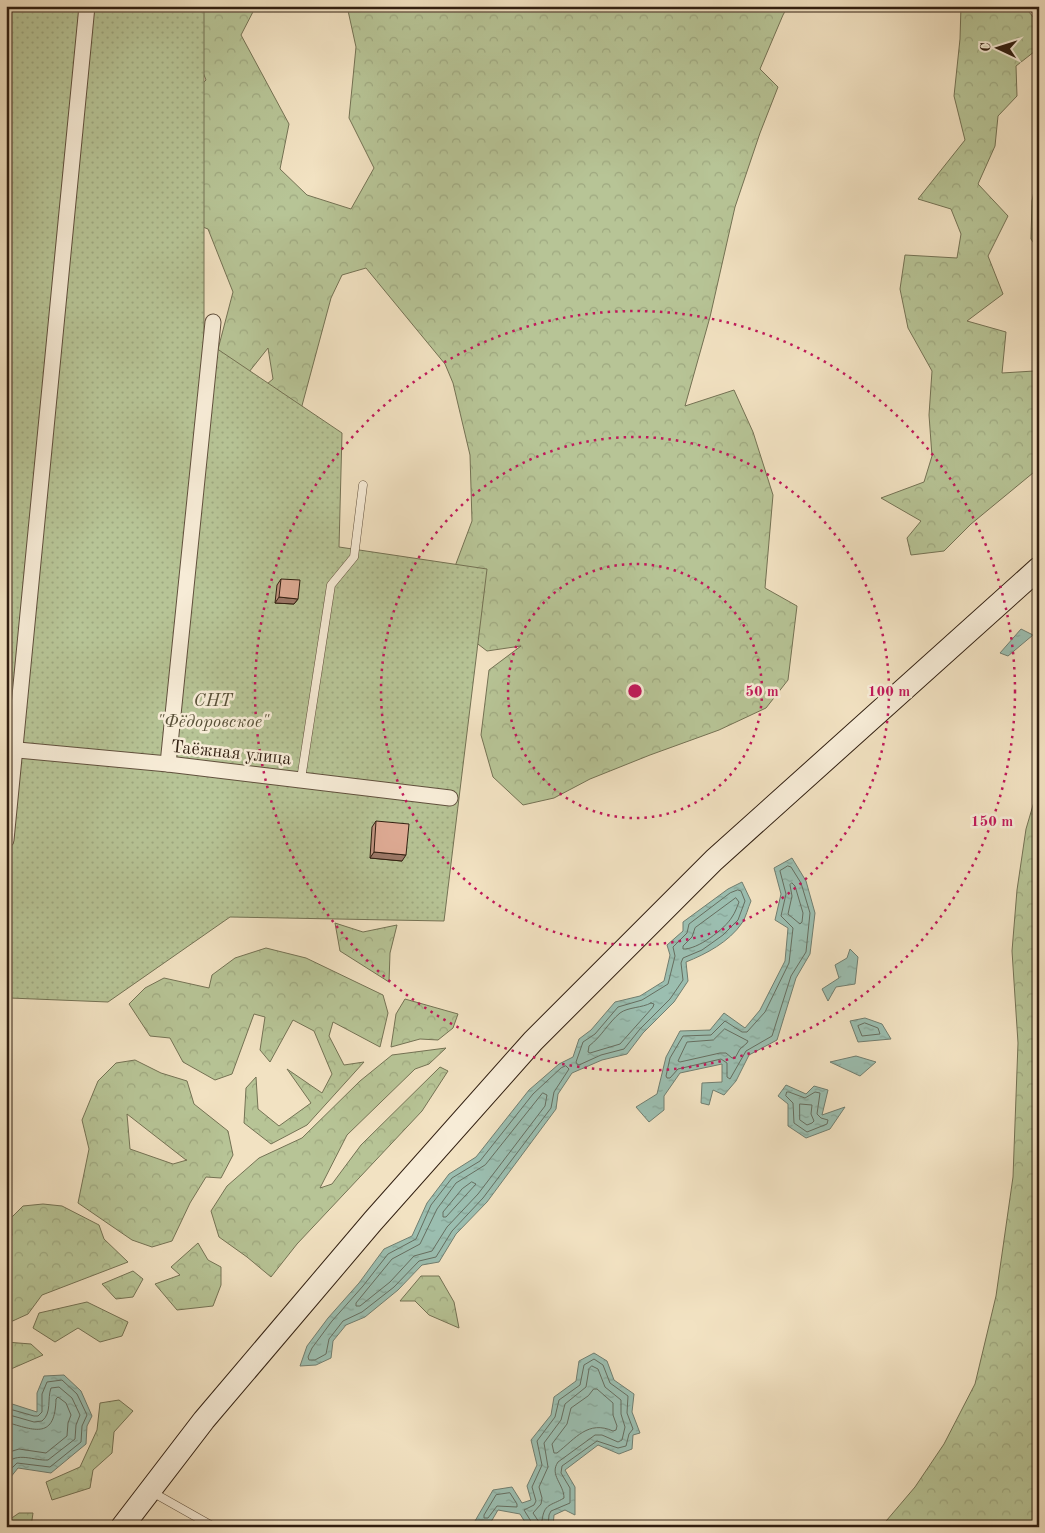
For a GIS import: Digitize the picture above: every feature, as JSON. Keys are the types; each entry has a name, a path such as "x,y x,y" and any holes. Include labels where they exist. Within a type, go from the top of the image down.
{"main road":[{"path":"122,1527 204,1420 373,1221 533,1041 714,860 1039,568"}],"street":[{"path":"6,840 11,750 87,6"},
{"path":"168,764 213,322"},
{"name":"Таёжная улица","path":"11,750 168,764 450,798"}],"lane":[{"path":"301,779 331,585 354,557 363,486"},
{"path":"150,1491 214,1527"}],"green space":[{"name":"СНТ \"Фёдоровское\"","path":"6,6 204,6 204,340 342,433 339,547 487,569 444,921 230,917 108,1002 10,998 6,1030"},
{"path":"182,6 256,6 241,35 289,124 280,169 307,195 351,209 374,168 349,118 356,47 347,6 788,6 760,69 778,87 735,207 710,317 685,406 734,390 753,432 773,495 765,588 797,606 788,680 766,708 719,730 590,779 554,798 523,805 493,777 481,735 489,670 521,646 487,651 461,631 451,577 472,521 470,455 453,383 445,364 366,268 342,275 331,298 300,413 244,403 273,379 268,348 249,372 217,353 233,292 208,229 182,219 183,102 206,80 191,42"},
{"path":"961,6 1024,6 1039,24 1039,48 1016,66 1017,96 998,116 995,146 978,184 1008,216 988,256 1003,294 967,321 1006,332 1002,373 1034,371 1039,365 1039,468 971,524 944,551 911,555 907,538 921,521 881,498 924,482 932,456 929,415 932,371 908,328 900,289 905,255 957,258 961,234 951,209 918,199 965,140 954,96 960,39"},
{"path":"1038,171 1039,251 1031,239 1032,201"},
{"path":"1039,793 1039,1513 1035,1527 881,1527 915,1487 944,1444 975,1384 996,1296 1013,1177 1018,1043 1012,951 1017,890 1026,829 1036,795"},
{"path":"335,923 363,932 397,925 390,953 389,982 340,951"},
{"path":"266,948 306,958 383,995 388,1013 380,1047 333,1022 329,1036 344,1065 364,1062 307,1125 271,1144 244,1123 246,1088 256,1077 258,1109 279,1126 311,1103 287,1069 322,1093 332,1074 314,1031 293,1020 270,1062 260,1050 265,1017 254,1014 232,1074 215,1080 183,1062 170,1038 150,1036 129,1004 145,988 164,978 209,988 212,975 235,958"},
{"path":"405,999 458,1014 453,1028 438,1040 420,1039 391,1047 396,1014"},
{"path":"446,1048 429,1064 415,1069 347,1135 320,1188 332,1184 361,1145 440,1067 448,1071 422,1111 297,1244 271,1277 219,1237 211,1211 227,1186 259,1158 302,1138 360,1081 392,1055"},
{"path":"135,1060 161,1073 187,1081 194,1104 228,1131 233,1155 221,1178 206,1177 190,1203 172,1241 152,1247 132,1240 78,1203 89,1149 82,1120 98,1081 116,1063","holes":["127,1114 186,1160 173,1164 130,1149"]},
{"path":"43,1204 62,1206 99,1225 104,1239 128,1262 42,1295 28,1314 6,1324 6,1248 12,1235 11,1218 23,1206"},
{"path":"198,1243 208,1260 221,1267 221,1285 213,1306 177,1310 155,1284 180,1275 171,1267"},
{"path":"133,1271 143,1279 133,1297 116,1299 102,1284"},
{"path":"421,1276 439,1276 454,1302 459,1328 429,1315 415,1301 400,1301"},
{"path":"87,1302 128,1322 122,1336 100,1342 78,1328 55,1342 33,1328 39,1313"},
{"path":"6,1342 31,1344 43,1355 11,1369 6,1367"},
{"path":"119,1400 133,1411 114,1432 112,1453 93,1470 90,1488 52,1500 46,1482 80,1467 97,1430 100,1403"},
{"path":"19,1513 33,1513 31,1527 6,1527 6,1522"}],"water":[{"path":"1021,629 1033,635 1008,656 1000,653"},
{"path":"792,858 806,881 815,913 810,954 796,978 777,1040 749,1055 736,1081 724,1095 713,1090 709,1105 701,1103 702,1083 722,1082 722,1064 680,1073 664,1096 664,1110 649,1122 636,1107 657,1094 666,1057 680,1031 710,1030 724,1013 745,1028 760,1010 785,961 788,928 775,920 781,894 774,868"},
{"path":"742,882 751,901 737,930 717,947 686,962 688,981 674,1002 643,1033 627,1054 602,1060 572,1073 558,1094 556,1109 487,1202 456,1234 439,1262 422,1265 398,1290 365,1317 346,1325 333,1341 331,1358 316,1365 300,1366 307,1346 328,1318 359,1283 384,1249 412,1236 427,1203 449,1174 476,1157 529,1090 559,1064 573,1057 579,1039 591,1030 615,1002 640,996 664,981 670,955 667,945 683,931 683,922 728,889"},
{"path":"850,949 858,957 855,984 836,987 828,1001 822,989 839,978 835,965 847,958"},
{"path":"865,1018 882,1024 891,1039 858,1042 850,1021"},
{"path":"856,1056 876,1062 860,1076 830,1062"},
{"path":"786,1085 806,1094 814,1086 828,1090 822,1115 845,1107 830,1129 806,1138 788,1126 788,1104 778,1096"},
{"path":"594,1353 607,1361 614,1380 634,1394 632,1412 640,1433 633,1435 632,1449 619,1454 598,1445 565,1470 575,1487 575,1515 565,1510 554,1515 553,1527 528,1527 520,1514 498,1510 488,1527 477,1527 475,1521 493,1490 512,1487 522,1503 531,1500 527,1486 537,1465 531,1440 551,1415 554,1397 576,1381 579,1361"},
{"path":"64,1375 81,1391 92,1416 87,1426 86,1444 51,1473 18,1468 6,1483 6,1402 37,1412 37,1393 44,1376"}],"building":[{"path":"281,579 300,580 298,599 279,597"},
{"path":"376,821 409,824 406,855 374,852"}]}
